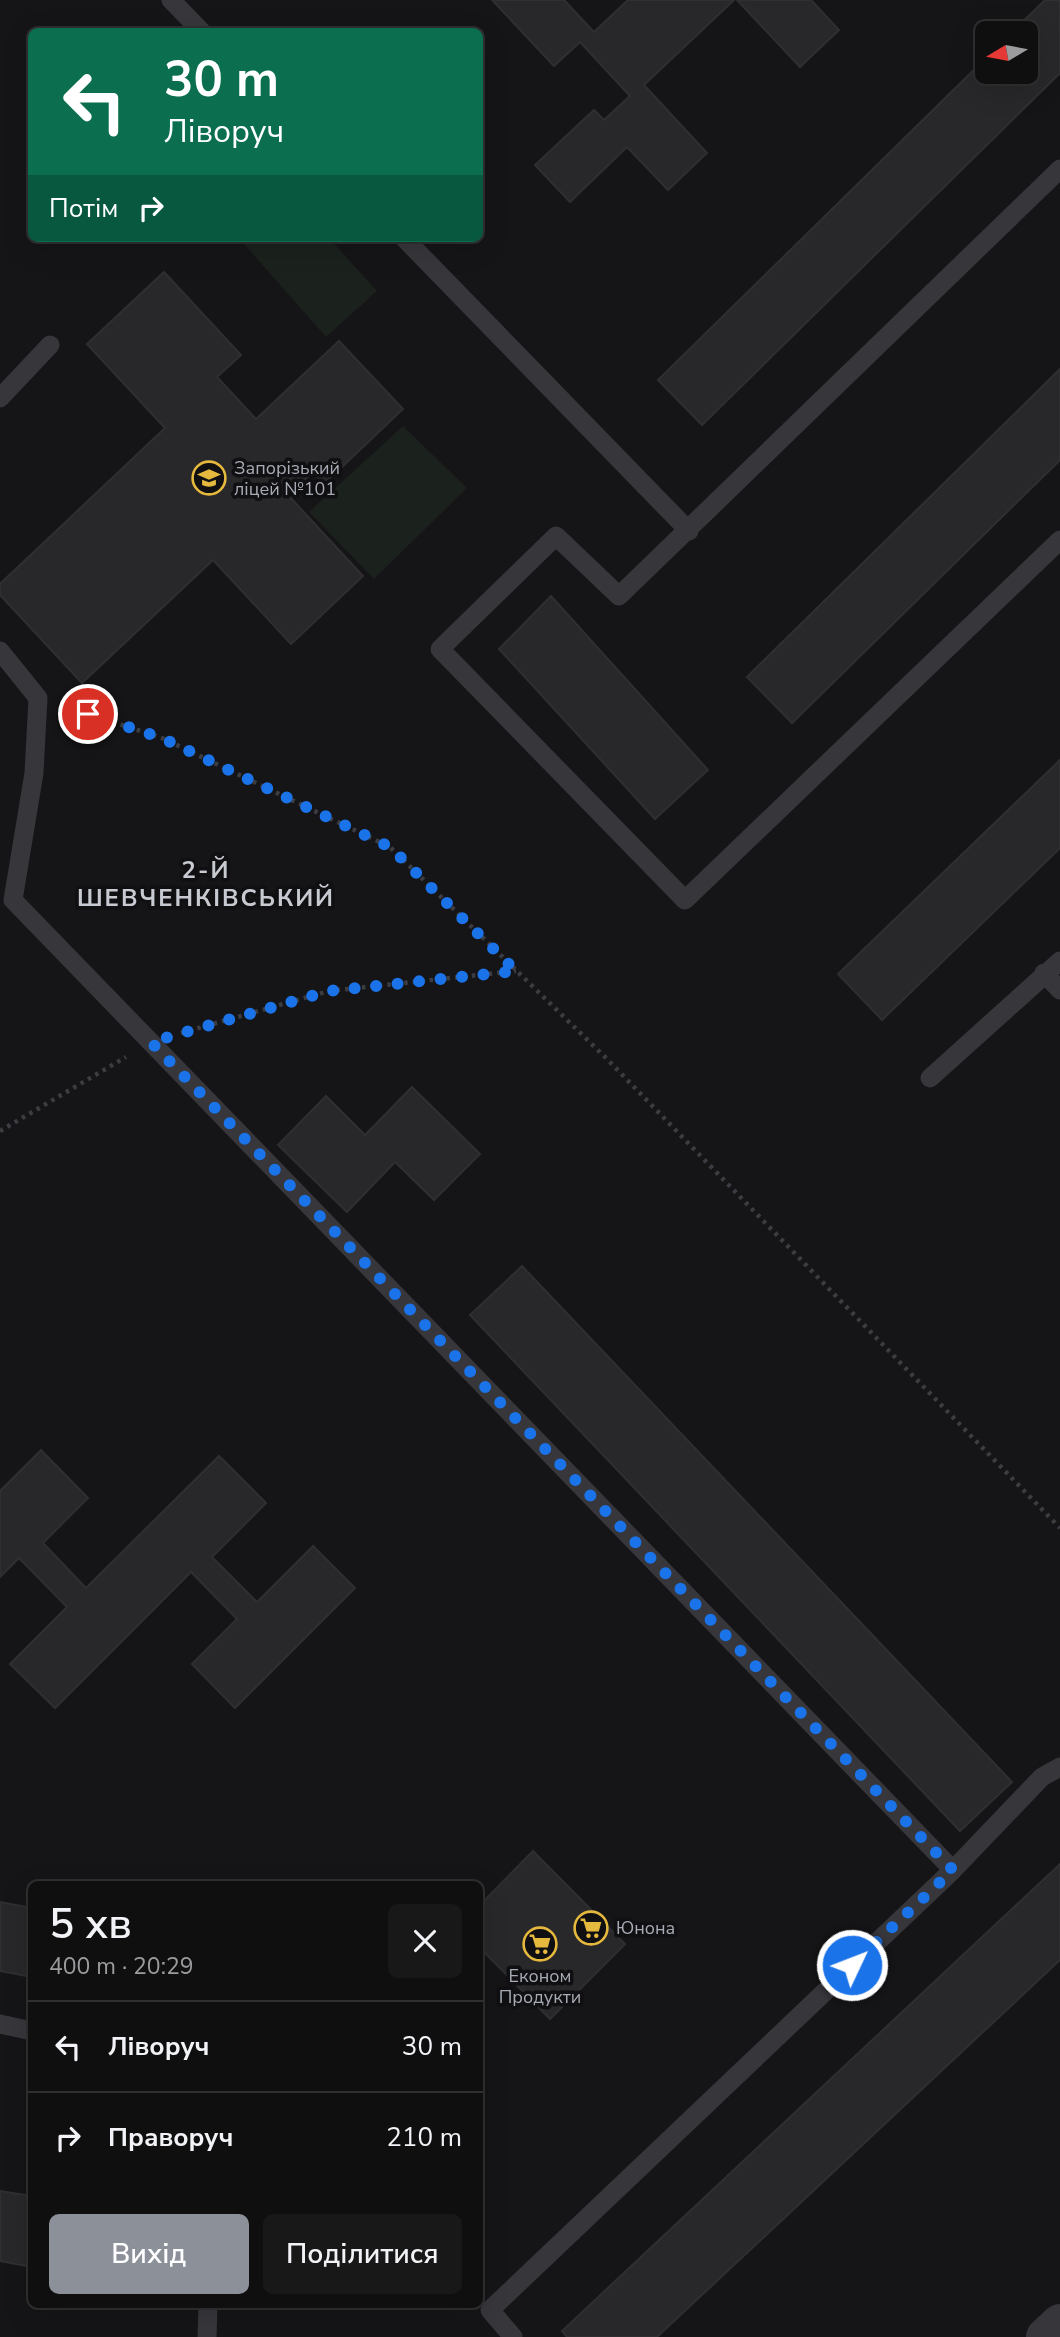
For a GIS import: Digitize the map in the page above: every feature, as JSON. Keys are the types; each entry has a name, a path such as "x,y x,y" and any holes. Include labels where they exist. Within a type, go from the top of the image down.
{"street":[{"path":"1045,2337 1060,2323"}],"lane":[{"path":"172,0 198,28"},
{"path":"1060,169 619,596 556,536 440,649 685,900 1060,540"},
{"path":"408,242 689,531"},
{"path":"0,398 50,345"},
{"path":"0,651 38,698 34,773 13,900 953,1870"},
{"path":"930,1078 1060,961"},
{"path":"1044,973 1060,990"},
{"path":"513,2337 490,2310 953,1870 1042,1777 1060,1767"},
{"path":"0,2024 28,2030"},
{"path":"207,2337 208,2308"}],"path":[{"path":"38,698 162,738 390,847 607,1059 1060,1528"},
{"path":"0,1131 151,1042 329,991 516,971"}],"shaded area":[{"path":"242,242 333,242 377,291 326,337"},
{"path":"403,426 467,488 374,579 309,512"}],"building":[{"path":"492,0 564,0 594,32 628,0 734,0 644,85 707,153 668,190 627,147 570,202 535,165 594,110 604,120 630,96 580,42 554,66"},
{"path":"737,0 811,0 839,30 800,67"},
{"path":"1045,0 1060,0 1060,73 702,425 658,380 975,69 975,84 1038,84 1038,21 1023,21"},
{"name":"Запорізький ліцей №101","path":"164,272 241,355 217,377 256,419 339,341 403,409 324,484 313,472 288,495 363,576 291,644 213,560 82,683 0,595 0,584 165,428 87,344"},
{"path":"1060,369 1060,460 792,723 747,677"},
{"path":"551,596 708,770 655,819 499,649"},
{"path":"1060,760 1060,848 882,1020 838,974"},
{"path":"412,1087 480,1154 434,1200 395,1162 347,1212 278,1145 326,1096 365,1135"},
{"path":"522,1266 1012,1782 960,1831 470,1315"},
{"path":"41,1450 88,1498 43,1543 86,1588 219,1456 266,1503 212,1557 257,1602 313,1546 355,1588 235,1708 192,1664 237,1619 191,1572 55,1708 10,1664 67,1607 19,1558 0,1577 0,1491"},
{"path":"533,1851 625,1944 550,2019 483,1951 483,1902"},
{"path":"1060,1864 1060,1960 657,2337 567,2337 562,2331"},
{"path":"0,1902 28,1907 28,1976 0,1971"},
{"path":"0,2191 28,2195 28,2266 0,2261"}],"place":[{"name":"Запорізький ліцей №101","path":"209,478"},
{"name":"Юнона","path":"591,1928"},
{"name":"Економ Продукти","path":"540,1944"}],"district":[{"name":"2-Й ШЕВЧЕНКІВСЬКИЙ","path":"206,884"}],"route":[{"path":"88,714 162,738 390,847 516,971 329,991 151,1042 953,1870 852,1965"}]}
